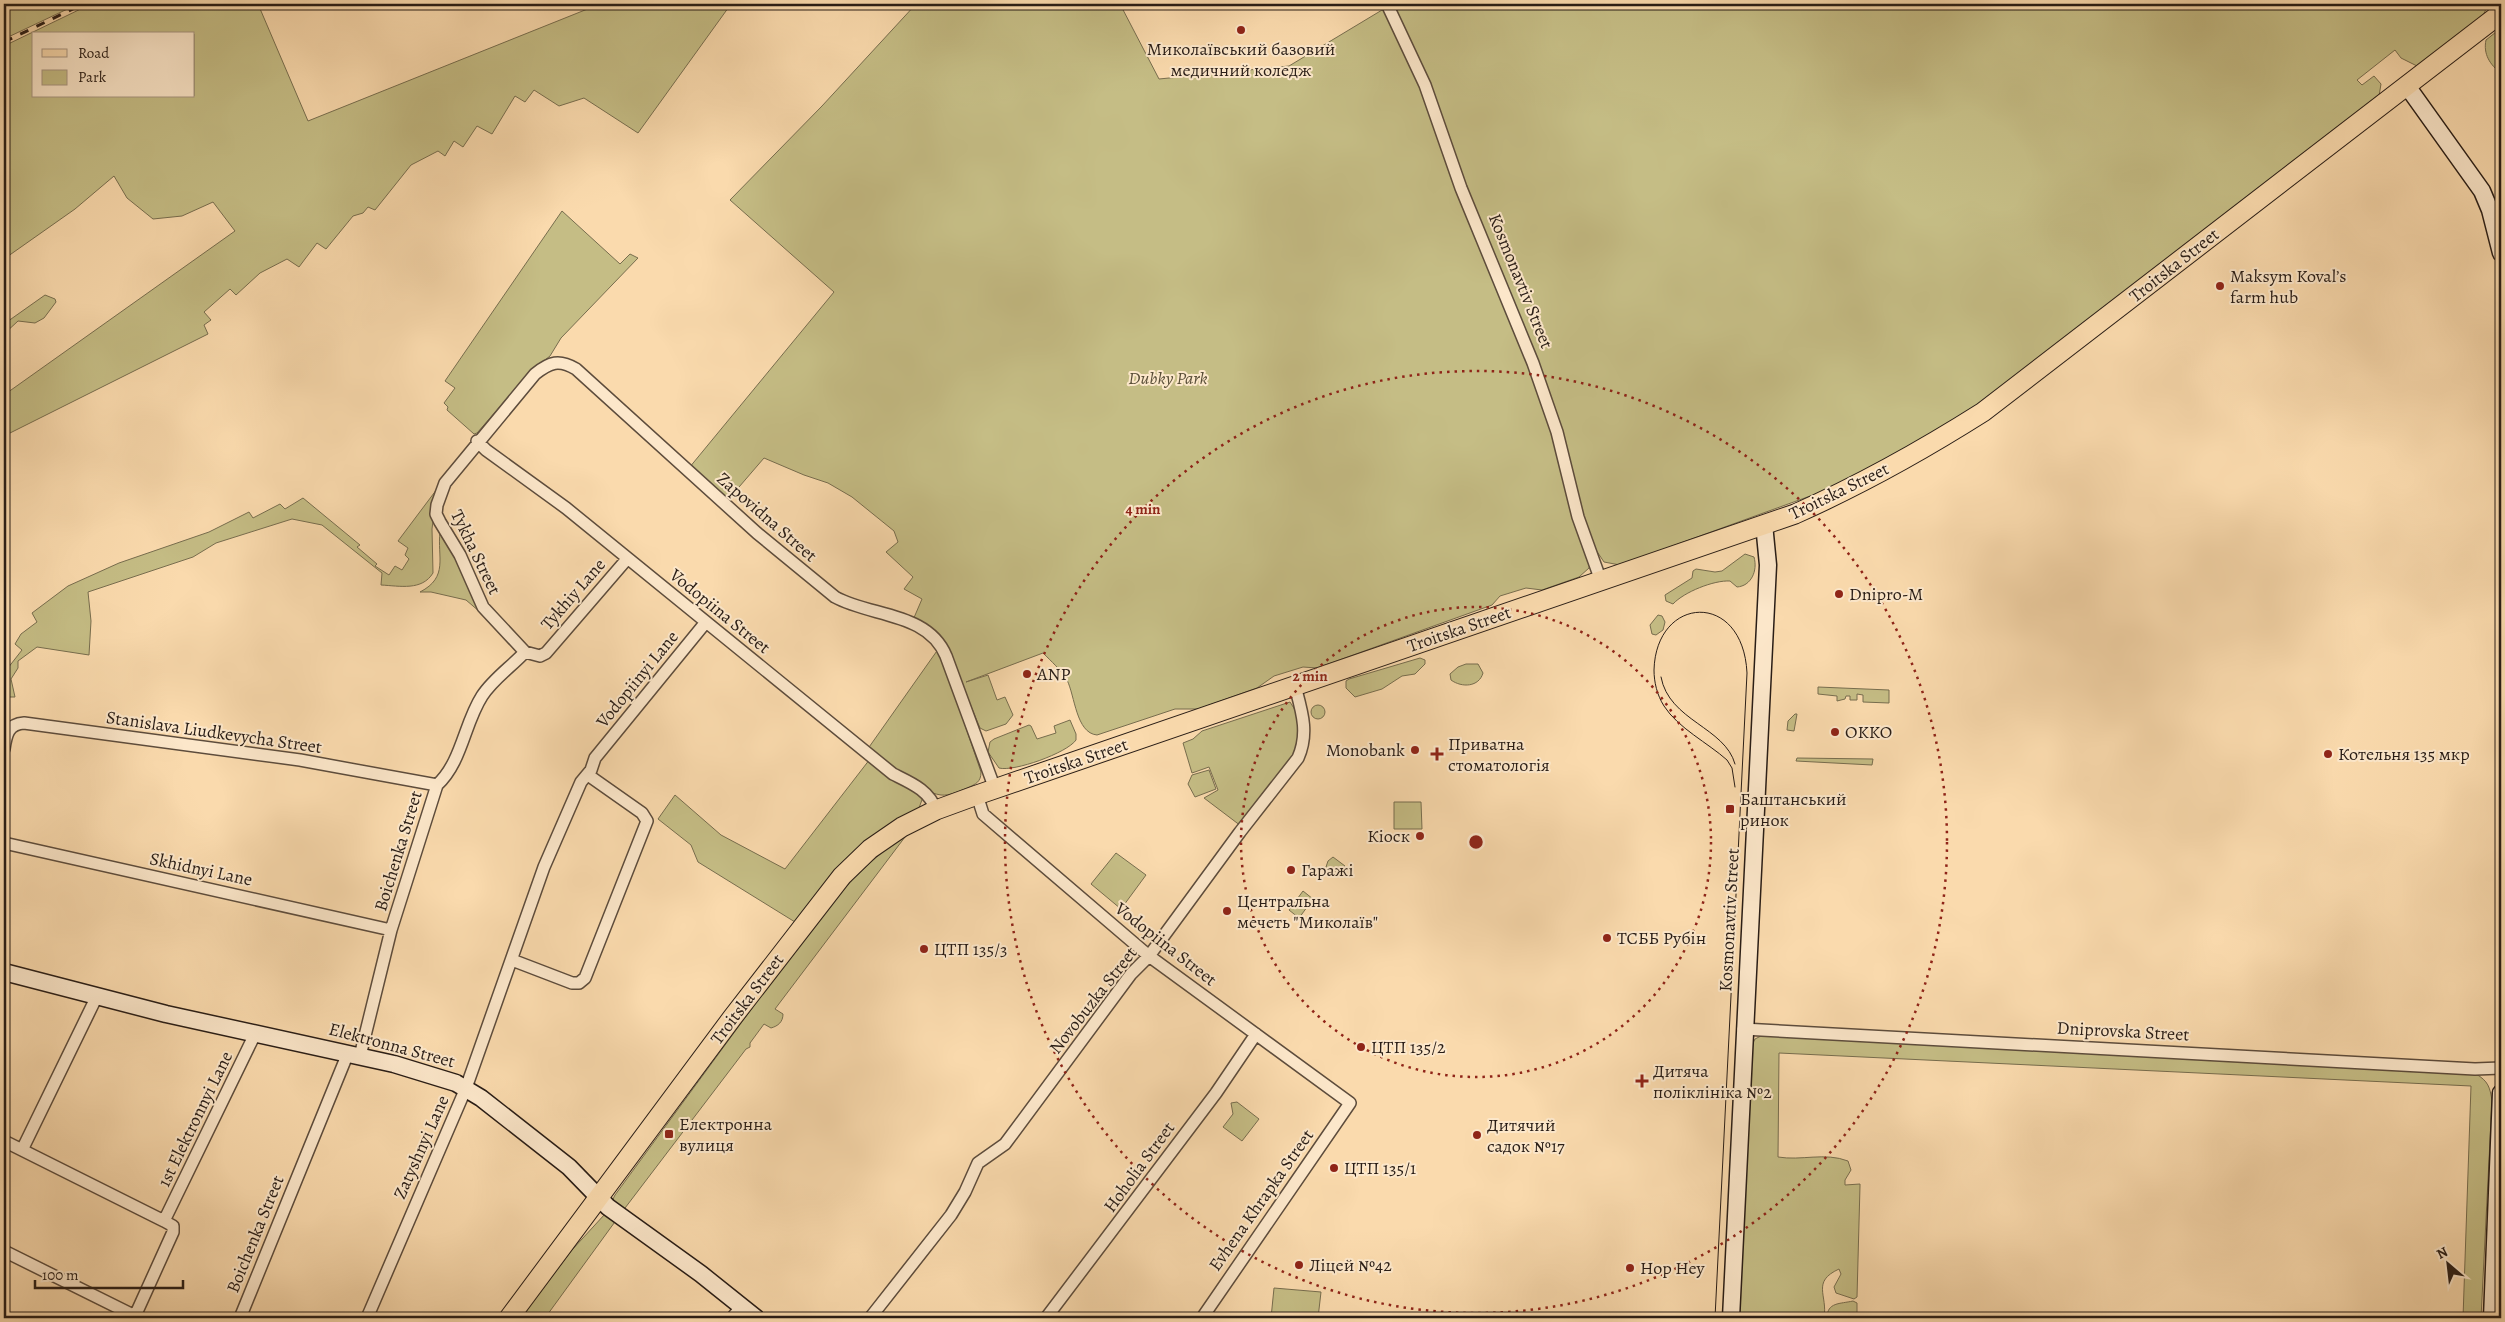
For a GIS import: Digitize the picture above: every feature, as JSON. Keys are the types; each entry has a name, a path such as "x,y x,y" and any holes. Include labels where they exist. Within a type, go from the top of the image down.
{"main road":[{"name":"Troitska Street","path":"509,1318 764,976 842,876 883,839 936,810 986,792 1601,581 1823,502 1912,454 1983,412 2501,14"}],"street":[{"name":"Kosmonavtiv Street","path":"1387,4 1425,85 1461,188 1533,363 1557,432 1578,517 1601,581"},
{"path":"2407,86 2482,191 2501,253"},
{"name":"Zapovidna Street","path":"477,441 539,370 558,362 576,369 757,533 825,590 850,605 918,626 936,638 946,656 986,792"},
{"name":"Vodopiina Street","path":"477,441 486,450 566,508 893,774 924,792 932,800 936,810"},
{"name":"Tykha Street","path":"477,441 445,483 440,494 436,514 460,555 483,607 525,652"},
{"name":"Kosmonavtiv Street","path":"1731,1318 1743,1029 1768,565 1764,524"},
{"name":"Tykhiy Lane","path":"525,652 540,656 546,653 628,559"},
{"name":"Vodopiinyi Lane","path":"595,758 706,622"},
{"name":"Boichenka Street","path":"240,1318 354,1054 437,785 450,771 481,698 490,686 525,652"},
{"name":"Novobuzka Street","path":"870,1318 951,1215 965,1192 978,1163 1005,1144 1131,974 1149,956 1240,832 1298,758 1304,745 1305,724 1295,686"},
{"name":"Stanislava Liudkevycha Street","path":"4,749 8,730 17,724 24,724 300,760 437,785"},
{"name":"Zatyshnyi Lane","path":"367,1318 466,1088 488,1021 559,830 581,782 588,775 595,758"},
{"path":"512,960 558,979 572,983 583,981 646,827 645,817 588,775"},
{"name":"Vodopiina Street","path":"986,792 983,814 1149,956 1350,1103"},
{"name":"Skhidnyi Lane","path":"4,843 392,930"},
{"name":"Elektronna Street","path":"4,972 166,1014 354,1054 425,1072 466,1088 569,1167 608,1208 737,1312 756,1318"},
{"path":"22,1150 97,996"},
{"name":"Dniprovska Street","path":"1743,1029 2466,1068 2501,1068"},
{"name":"1st Elektronnyi Lane","path":"164,1221 256,1032"},
{"name":"Hoholia Street","path":"1046,1318 1192,1125 1256,1034"},
{"path":"2492,1318 2501,1093"},
{"name":"Evhena Khrapka Street","path":"1202,1318 1350,1103"},
{"path":"4,1141 173,1226 173,1232 137,1317 4,1251"}],"green space":[{"path":"4,4 78,4 4,39"},
{"path":"91,4 258,4 308,121 600,4 731,4 638,133 584,98 559,106 534,90 525,102 515,96 492,134 477,126 463,147 454,141 445,156 438,151 411,165 375,210 368,207 363,213 353,216 326,249 317,243 299,267 287,259 260,273 236,295 230,289 204,312 211,320 204,325 208,334 4,436 4,395 235,231 213,202 182,216 153,219 127,198 114,176 75,209 4,259 4,46 32,32 32,98 195,98 195,32 33,32"},
{"name":"Dubky Park","path":"916,4 1120,4 1159,79 1289,66 1392,4 2488,4 2483,16 2417,66 2401,58 2395,50 2357,80 2362,85 2374,76 2381,84 2379,96 1980,406 1910,449 1824,491 1620,565 1604,562 1594,547 1589,568 1579,577 1542,590 1526,588 1500,596 1492,605 1317,668 1303,667 1274,676 1257,688 1198,709 1175,709 1097,735 1090,733 1080,721 1067,680 1043,653 966,682 988,675 997,700 1005,697 1013,715 1006,724 986,731 980,728 945,644 939,635 913,620 922,599 904,589 913,577 886,552 898,542 894,531 852,497 828,483 764,458 727,501 689,468 834,292 730,200 822,106"},
{"path":"2501,28 2501,73 2488,59 2485,45 2486,40"},
{"path":"562,211 620,264 630,254 638,258 561,338 550,356 531,371 477,433 474,434 447,410 448,407 444,403 455,388 445,381"},
{"path":"45,295 55,299 56,302 44,318 35,323 18,321 4,334 4,324"},
{"path":"437,489 432,529 433,573 423,583 410,586 381,585 382,573 322,525 292,519 216,543 193,557 88,592 91,621 89,655 37,647 18,661 18,668 11,679 15,697 9,697 4,691 4,673 22,650 15,644 21,634 37,622 32,613 68,586 119,563 209,532 249,512 253,518 280,504 285,509 303,498 360,545 357,547 377,564 375,566 389,575 395,566 402,570 409,559 405,555 408,548 398,541"},
{"path":"440,532 494,624 466,600 431,592 420,592 435,580 438,573 440,566"},
{"path":"1745,554 1754,557 1755,562 1752,577 1746,584 1737,587 1730,581 1716,582 1684,595 1673,604 1666,601 1665,595 1692,578 1693,571 1696,569 1715,572 1722,571"},
{"path":"1658,615 1662,616 1665,622 1663,630 1656,635 1652,634 1650,625"},
{"path":"939,648 981,772 979,780 975,784 944,795 922,789 867,750"},
{"path":"1420,658 1425,660 1425,664 1415,674 1402,676 1382,689 1355,697 1346,688 1346,681 1349,679"},
{"path":"1466,664 1478,664 1483,673 1481,678 1470,685 1455,683 1451,680 1450,674 1458,667"},
{"path":"1818,687 1889,690 1889,703 1863,702 1863,695 1857,694 1857,700 1850,700 1850,696 1846,696 1845,699 1837,701 1837,696 1818,694"},
{"path":"1290,702 1297,713 1301,727 1297,752 1241,826 1204,798 1218,790 1209,767 1192,773 1183,743 1193,739 1202,731"},
{"path":"1315,705 1321,705 1325,712 1321,719 1315,719 1311,715 1311,709"},
{"path":"1797,714 1794,731 1787,730 1788,721"},
{"path":"1070,720 1076,734 1076,740 1052,756 1016,767 999,768 988,752 990,742 994,739 1029,725 1037,739 1056,733 1054,726"},
{"path":"1797,758 1873,759 1872,765 1796,761"},
{"path":"870,759 923,797 919,808 898,819 863,843 823,886 795,922 698,862 691,845 658,819 675,795 721,835 785,869"},
{"path":"1209,770 1216,789 1195,797 1188,784 1192,775"},
{"path":"1394,802 1421,802 1422,829 1394,829"},
{"path":"908,833 775,1009 783,1014 778,1025 771,1028 764,1024 750,1043 750,1047 746,1049 622,1212 612,1201 615,1195 821,915 862,871"},
{"path":"1116,853 1146,875 1121,909 1091,884"},
{"path":"1333,857 1345,866 1336,872 1326,867 1328,861"},
{"path":"1303,891 1313,899 1299,918 1289,910"},
{"path":"1765,1034 2476,1074 2488,1085 2492,1101 2481,1318 2463,1318 2471,1086 1779,1053 1778,1157 1839,1158 1848,1161 1851,1170 1845,1180 1845,1185 1860,1184 1857,1297 1854,1299 1836,1293 1834,1287 1841,1274 1839,1269 1830,1274 1823,1284 1824,1318 1739,1318 1752,1045 1755,1039"},
{"path":"1237,1102 1259,1119 1242,1141 1223,1127 1233,1114 1231,1103"},
{"path":"605,1214 617,1219 545,1318 521,1318 571,1251"},
{"path":"1274,1288 1321,1292 1318,1318 1271,1318"},
{"path":"1853,1301 1857,1303 1857,1318 1827,1318 1829,1309 1832,1306"}],"tram line":[{"path":"1715,1318 1747,673 1742,646 1731,627 1716,616 1700,612 1683,616 1669,627 1658,645 1654,670 1656,688 1659,697 1670,714 1727,760 1732,768 1735,787"},
{"path":"1661,677 1666,692 1675,704 1720,741 1729,751 1735,764"}],"railway":[{"path":"4,42 83,4"}],"place":[{"name":"Миколаївський базовий медичний коледж","path":"1241,30"},
{"name":"Maksym Koval’s farm hub","path":"2220,286"},
{"name":"Dnipro-M","path":"1839,594"},
{"name":"ANP","path":"1027,674"},
{"name":"OKKO","path":"1835,732"},
{"name":"Monobank","path":"1415,750"},
{"name":"Приватна стоматологія","path":"1437,754"},
{"name":"Котельня 135 мкр","path":"2328,754"},
{"name":"Баштанський ринок","path":"1730,809"},
{"name":"Кіоск","path":"1420,836"},
{"name":"Гаражі","path":"1291,870"},
{"name":"Центральна мечеть \"Миколаїв\"","path":"1227,911"},
{"name":"ТСББ Рубін","path":"1607,938"},
{"name":"ЦТП 135/3","path":"924,949"},
{"name":"ЦТП 135/2","path":"1361,1047"},
{"name":"Дитяча поліклініка №2","path":"1642,1081"},
{"name":"Електронна вулиця","path":"669,1134"},
{"name":"Дитячий садок №17","path":"1477,1135"},
{"name":"ЦТП 135/1","path":"1334,1168"},
{"name":"Ліцей №42","path":"1299,1265"},
{"name":"Hop Hey","path":"1630,1268"}]}
